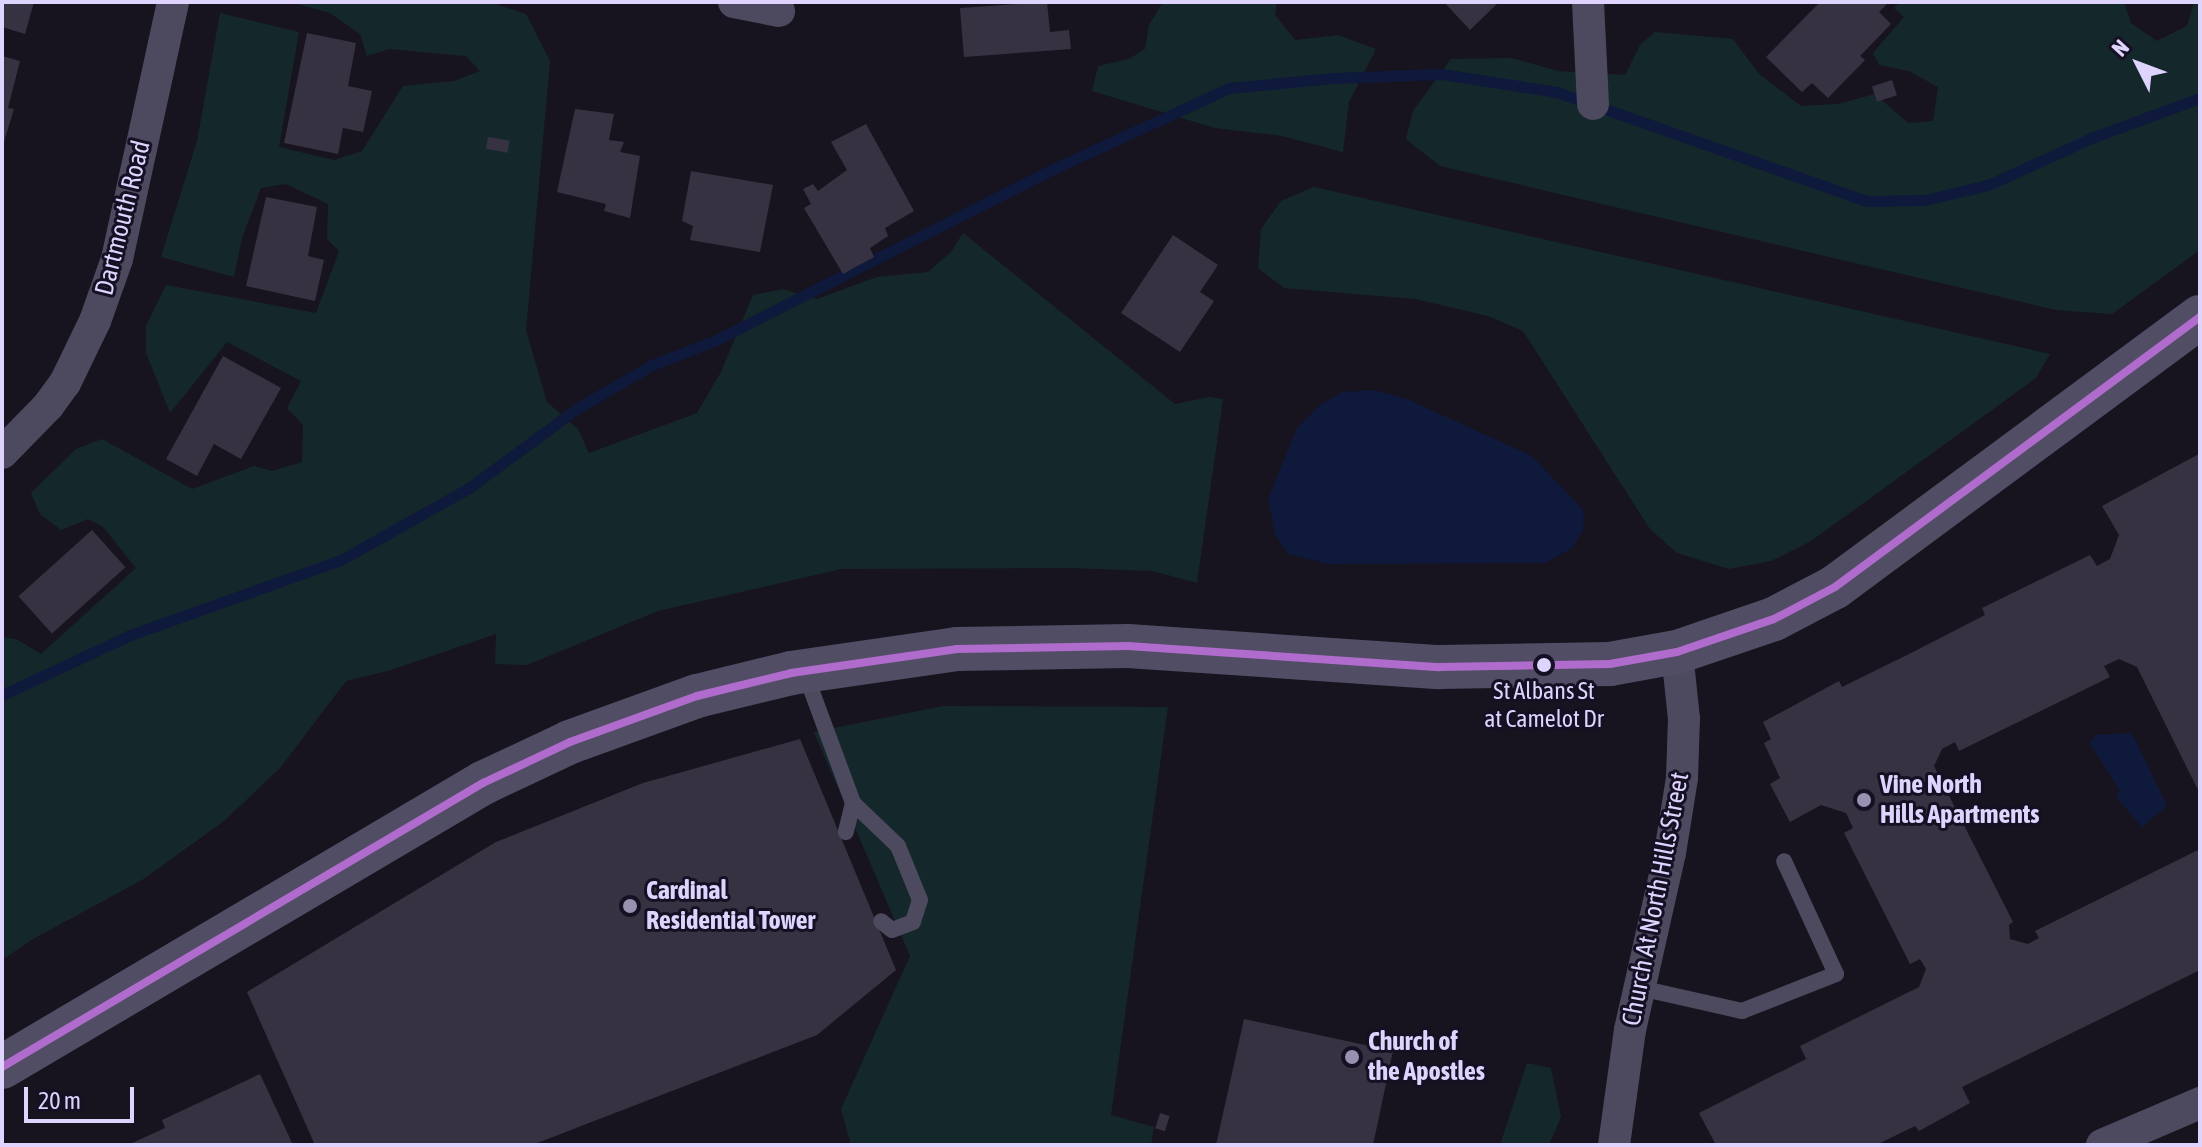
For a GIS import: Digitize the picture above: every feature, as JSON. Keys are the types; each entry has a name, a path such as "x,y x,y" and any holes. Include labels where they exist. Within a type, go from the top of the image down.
{"street":[{"name":"Dartmouth Road","path":"2,453 65,383 95,321 117,259 173,2"},
{"path":"734,2 779,11"},
{"path":"1588,2 1593,104"},
{"path":"2,1067 483,783 570,742 697,696 804,672 972,649 1128,646 1439,667 1610,664 1677,652 1774,619 1835,587 2200,317"},
{"name":"Church At North Hills Street","path":"1614,1145 1617,1106 1682,778 1684,719 1677,652"},
{"path":"2102,1145 2200,1103"}],"lane":[{"path":"804,672 853,803 898,846 920,900 913,922 892,930 881,921"},
{"path":"846,832 853,803"},
{"path":"1640,988 1742,1011 1836,974 1784,861"}],"green space":[{"path":"290,2 490,2 526,14 550,61 526,330 547,402 578,429 589,453 697,413 721,372 753,295 782,289 817,299 877,277 928,272 951,252 963,233 1175,404 1209,397 1223,399 1197,583 1153,571 1069,568 841,569 658,611 527,665 495,664 496,634 391,670 346,681 280,768 224,821 142,880 33,939 2,960 2,637 16,639 41,654 136,568 103,527 88,519 61,530 40,514 31,493 76,449 102,439 192,489 254,466 272,471 302,462 303,425 287,408 301,381 227,342 170,413 146,353 146,326 166,285 316,313 339,251 327,239 328,204 286,184 261,188 242,238 234,277 161,257 197,141 220,13 299,32 279,147 334,160 362,151 403,86 454,81 480,71 466,56 389,49 367,56 360,34 330,13"},
{"path":"1163,2 1277,2 1275,15 1295,40 1338,35 1376,49 1349,102 1343,152 1282,136 1215,128 1092,91 1098,66 1129,59 1145,49 1149,25"},
{"path":"1900,2 2124,2 2131,23 2157,41 2187,26 2194,2 2200,2 2200,250 2112,314 2056,310 1440,166 1406,139 1413,111 1451,59 1512,58 1558,71 1625,75 1640,45 1655,32 1733,39 1759,74 1801,106 1838,104 1875,94 1908,123 1933,121 1938,87 1909,71 1879,65 1873,53 1904,17 1894,8"},
{"path":"1314,187 2050,354 2036,378 1811,541 1771,561 1729,569 1677,553 1650,529 1523,331 1488,316 1415,299 1284,288 1258,268 1261,229 1281,201"},
{"path":"943,706 1168,707 1111,1115 1154,1127 1151,1145 851,1145 841,1109 910,956 814,732"},
{"path":"1527,1063 1551,1068 1561,1117 1549,1145 1500,1145"}],"water":[{"path":"1375,390 1409,400 1532,456 1584,511 1583,530 1573,547 1546,563 1329,564 1288,554 1275,534 1268,499 1297,428 1320,405 1342,392"},
{"path":"2132,733 2167,806 2142,827 2116,797 2120,791 2089,742 2097,735"}],"building":[{"path":"2,2 34,2 25,34 2,27"},
{"path":"1047,2 1050,32 1069,30 1071,49 964,57 960,8"},
{"path":"1444,2 1499,2 1470,30"},
{"path":"1820,2 1889,2 1879,12 1891,24 1860,56 1865,60 1828,98 1812,83 1802,92 1766,57"},
{"path":"307,33 356,43 348,86 372,91 363,132 343,128 338,154 284,143"},
{"path":"2,56 20,61 8,108 14,109 3,145"},
{"path":"1892,80 1897,95 1877,102 1872,86"},
{"path":"575,109 614,114 609,140 624,142 620,152 640,156 630,218 604,211 606,204 557,192"},
{"path":"866,124 914,211 885,228 888,236 870,248 874,257 843,274 804,208 811,204 803,189 813,184 818,191 847,170 831,142"},
{"path":"488,137 510,141 508,153 486,149"},
{"path":"691,171 773,185 760,252 690,240 693,226 682,221"},
{"path":"266,197 317,207 308,256 324,260 315,301 246,286"},
{"path":"1173,235 1218,265 1200,292 1214,301 1180,352 1121,313"},
{"path":"223,356 281,388 241,459 214,444 197,476 166,459"},
{"name":"Vine North Hills Apartments","path":"2199,454 2200,794 2137,667 2119,659 2104,666 2110,677 1959,751 1955,742 1942,749 1934,766 2013,922 2009,925 2010,939 2028,944 2039,938 2035,931 2200,849 2200,970 1962,1087 1970,1103 1919,1131 1915,1126 1876,1145 1716,1145 1699,1113 1806,1059 1800,1046 1919,987 1926,969 1920,959 1910,964 1844,833 1853,828 1846,813 1821,805 1790,822 1770,784 1780,778 1764,743 1771,739 1763,722 1839,681 1842,687 1915,651 1985,615 1982,608 2090,555 2097,566 2110,559 2119,535 2102,506"},
{"path":"92,530 125,567 52,633 18,596"},
{"name":"Cardinal Residential Tower","path":"800,739 896,970 817,1035 532,1145 315,1145 247,992 496,842 643,783"},
{"path":"1244,1019 1393,1051 1373,1145 1216,1145"},
{"path":"260,1074 293,1145 128,1145 165,1128 162,1120"},
{"path":"1160,1113 1170,1116 1165,1131 1155,1128"}],"waterway":[{"path":"2,695 130,635 341,560 469,488 576,409 652,365 714,341 1051,170 1229,88 1332,78 1442,74 1557,92 1866,201 1925,200 1988,185 2094,137 2200,98"}],"transit line":[{"path":"2,1067 483,783 570,742 697,696 791,673 957,649 1128,646 1439,667 1610,664 1677,652 1774,619 1835,587 2200,317"}],"place":[{"name":"St Albans St at Camelot Dr","path":"1544,665"},
{"name":"Vine North Hills Apartments","path":"1864,800"},
{"name":"Cardinal Residential Tower","path":"630,906"},
{"name":"Church of the Apostles","path":"1352,1057"}]}
